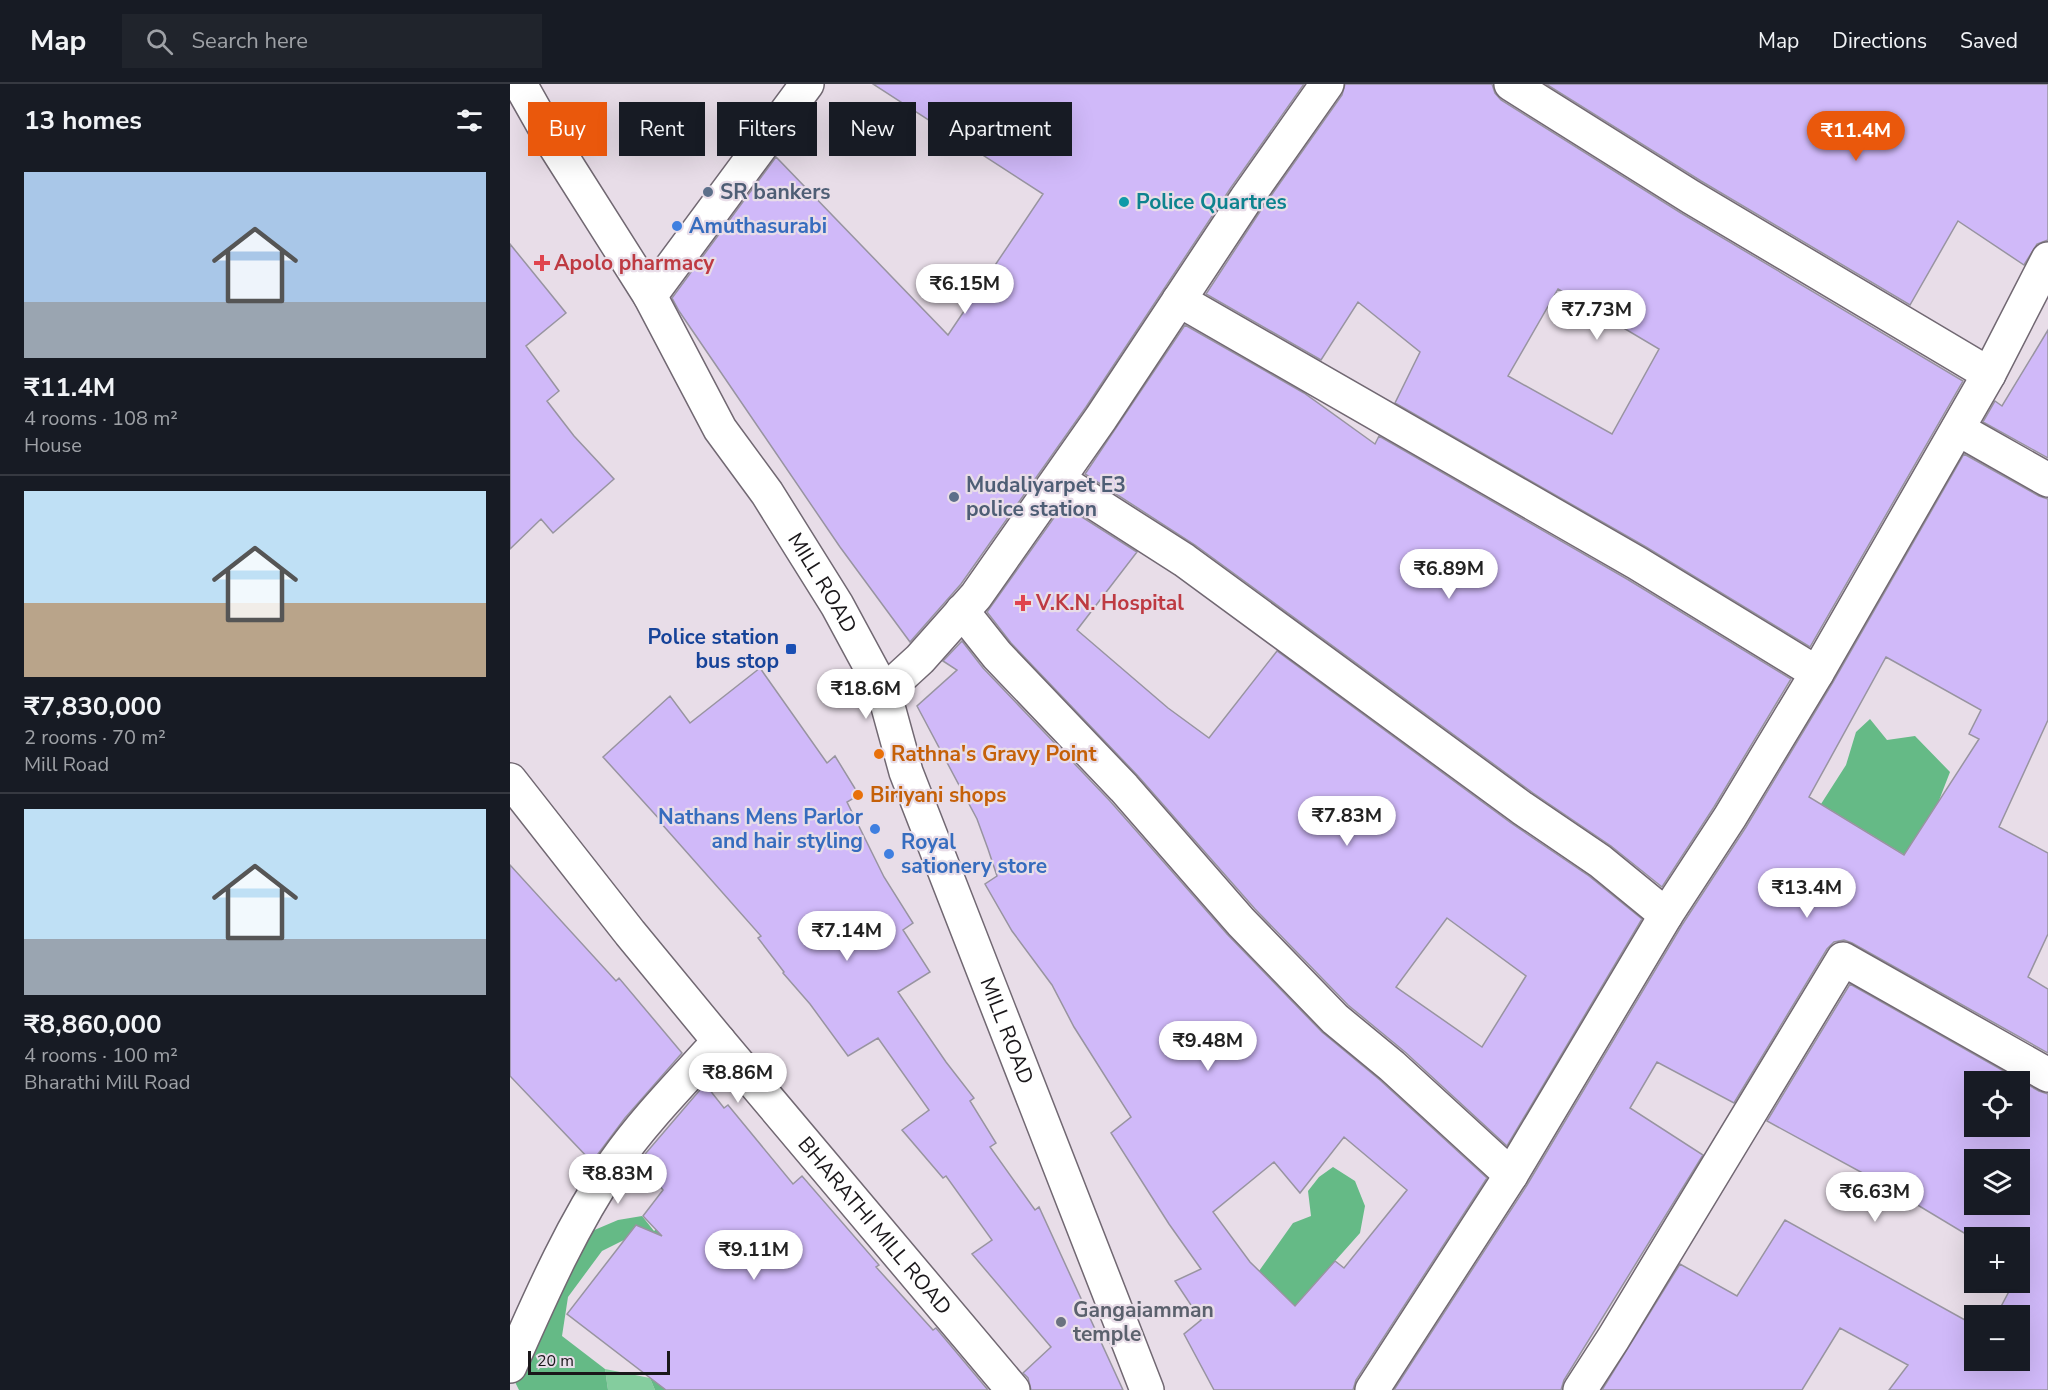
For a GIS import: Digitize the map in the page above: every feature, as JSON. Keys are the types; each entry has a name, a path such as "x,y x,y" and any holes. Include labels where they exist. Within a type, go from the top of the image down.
{"street":[{"name":"MILL ROAD","path":"520,84 555,146 650,296 720,429 767,493 837,606 884,692 906,772 1147,1390"},
{"path":"650,296 807,84"},
{"path":"884,692 920,659 976,596 1059,480 1246,199 1327,84"},
{"path":"1511,84 1691,197 1989,374"},
{"path":"1372,1390 1511,1176 1666,915 1730,817 1816,674 1989,374 2048,259"},
{"path":"1179,300 1637,563 1816,674"},
{"path":"1958,429 2048,480"},
{"path":"1059,480 1184,560 1522,808 1600,861 1666,915"},
{"path":"962,611 997,655 1124,788 1241,922 1335,1019 1392,1066 1511,1176"},
{"name":"BHARATHI MILL ROAD","path":"510,780 630,933 719,1041 1013,1390"},
{"path":"1580,1390 1843,959 2048,1075"},
{"path":"510,1365 542,1294 592,1198 615,1161 719,1041"}],"green space":[{"path":"1870,719 1887,740 1915,736 1950,772 1938,803 1921,865 1821,804 1846,765 1856,732"},
{"path":"1333,1167 1355,1181 1365,1206 1360,1233 1295,1306 1259,1271 1293,1223 1311,1216 1308,1191 1319,1177"},
{"path":"642,1216 654,1231 671,1217 703,1253 698,1268 754,1332 749,1344 730,1357 709,1355 678,1390 655,1390 650,1378 704,1305 624,1240 602,1251 568,1297 562,1336 605,1369 608,1390 519,1390 513,1378 533,1325 560,1270 585,1234 618,1220"},
{"path":"605,1369 650,1378 655,1390 608,1390"}],"building":[{"path":"873,84 1304,84 1230,189 1086,407 961,584 910,642 840,547 672,298 776,157 948,335 1043,194 984,156 1072,156 1072,102 928,102 928,120 916,112 916,102 901,102"},
{"path":"1345,84 1492,84 1501,100 1681,213 1963,381 1810,647 1646,547 1395,403 1420,352 1358,302 1321,360 1206,294 1261,210 1342,95","holes":["1558,289 1659,349 1612,434 1508,376"]},
{"path":"1546,84 2048,84 2048,240 2037,244 2024,265 1958,221 1910,305 1701,181"},
{"path":"510,244 566,313 526,346 559,391 547,401 574,436 614,479 553,533 541,519 510,549"},
{"path":"1185,325 1304,393 1375,444 1379,436 1627,579 1791,679 1714,807 1662,887 1611,846 1533,793 1195,545 1085,474"},
{"path":"2048,330 2048,458 1983,422 1995,401 2002,406"},
{"path":"1964,454 2048,499 2048,720 1999,827 2048,853 2048,934 2028,977 2048,989 2048,1053 1852,943 1844,940 1834,942 1827,949 1734,1103 1657,1062 1630,1108 1703,1155 1564,1380 1561,1390 1394,1390 1527,1185 1682,925 1746,827 1833,682","holes":["1886,657 1981,710 1969,734 1979,739 1904,855 1809,797"]},
{"path":"1063,505 1137,552 1077,630 1168,708 1209,738 1277,651 1511,823 1589,876 1642,919 1507,1146 1405,1052 1348,1005 1255,909 1138,776 1011,643 987,612","holes":["1447,918 1526,976 1482,1047 1396,987"]},
{"path":"962,641 983,668 1110,801 1227,934 1322,1032 1380,1080 1487,1178 1356,1380 1353,1390 1214,1390 1184,1334 1201,1320 1175,1281 1201,1269 1169,1224 1111,1133 1131,1117 1074,1027 1052,985 1012,931 985,884 997,876 977,819 917,706 957,670 943,661","holes":["1344,1137 1407,1190 1344,1268 1335,1261 1295,1306 1250,1262 1213,1212 1274,1162 1300,1193"]},
{"path":"760,668 827,763 835,756 859,795 847,802 884,877 913,923 903,930 930,972 898,992 974,1098 970,1101 996,1143 990,1147 1035,1210 1039,1207 1123,1390 1031,1390 1028,1378 1023,1373 1051,1347 972,1254 992,1240 946,1176 943,1178 902,1130 929,1110 878,1038 848,1056 810,1004 783,973 758,938 761,936 603,757 670,696 690,723"},
{"path":"510,865 616,981 619,978 682,1053 625,1118 592,1162 510,1076"},
{"path":"1850,984 2004,1071 1964,1071 1964,1137 2030,1137 2030,1086 2048,1094 2048,1390 1889,1390 1908,1365 1840,1328 1802,1390 1602,1390 1680,1264 1737,1296 1785,1220 1964,1319 1964,1371 2030,1371 2030,1305 2002,1305 2008,1293 2030,1293 2030,1227 1964,1227 1964,1233 1881,1183 1767,1121"},
{"path":"705,1084 724,1108 728,1105 793,1184 802,1176 879,1265 876,1267 933,1330 936,1328 988,1390 666,1390 567,1314 636,1225 662,1236 643,1216 663,1190 640,1160"}],"place":[{"name":"SR bankers","path":"708,192"},
{"name":"Police Quartres","path":"1124,202"},
{"name":"Amuthasurabi","path":"677,226"},
{"name":"Apolo pharmacy","path":"542,263"},
{"name":"Mudaliyarpet E3 police station","path":"954,497"},
{"name":"V.K.N. Hospital","path":"1023,603"},
{"name":"Police station bus stop","path":"791,649"},
{"name":"Rathna's Gravy Point","path":"879,754"},
{"name":"Biriyani shops","path":"858,795"},
{"name":"Nathans Mens Parlor and hair styling","path":"875,829"},
{"name":"Royal sationery store","path":"889,854"},
{"name":"Gangaiamman temple","path":"1061,1322"}]}
